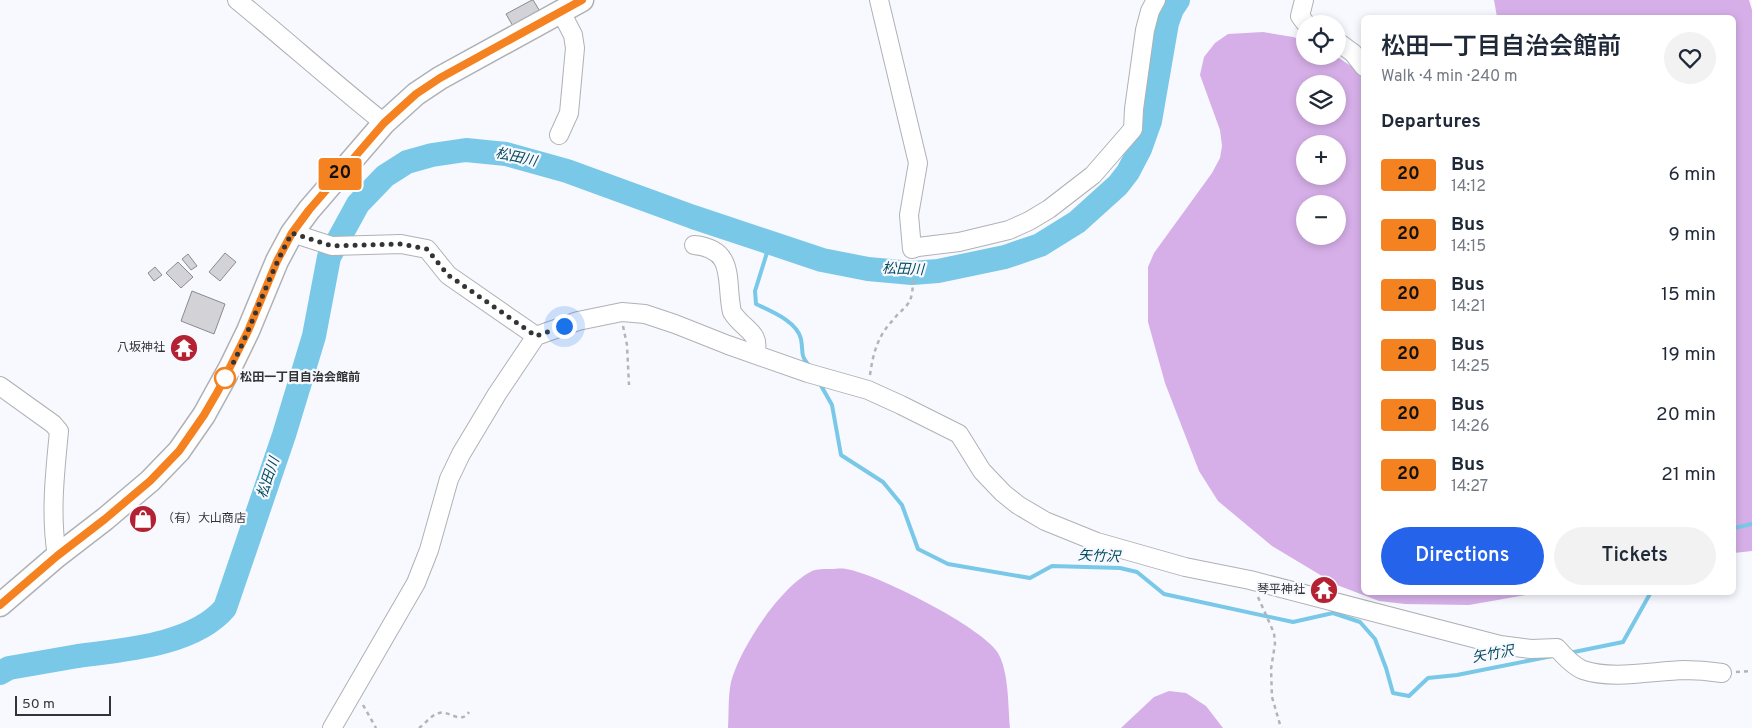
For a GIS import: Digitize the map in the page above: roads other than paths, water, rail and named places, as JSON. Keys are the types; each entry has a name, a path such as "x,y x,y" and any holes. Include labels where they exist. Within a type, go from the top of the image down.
{"main road":[{"path":"0,605 150,481 179,451 218,391 248,331 277,261 292,233 309,210 384,123 416,94 440,78 582,0"}],"street":[{"path":"237,0 302,53 335,84 384,123"},
{"path":"880,0 918,162 909,215 912,249 918,246 959,242 1009,230 1049,209 1093,175 1133,129 1145,30 1150,11 1156,0"},
{"path":"1300,15 1304,0"},
{"path":"558,135 569,113 575,48 573,35 561,12"},
{"path":"1346,48 1361,63"},
{"path":"292,233 332,246 402,244 427,249 448,275 536,336"},
{"path":"694,245 716,251 723,260 728,272 732,312 757,341 755,354"},
{"path":"332,728 416,582 429,550 449,479 461,454 497,394 536,336 578,321 620,312 653,316 808,373 868,390 959,434 982,471 1018,505 1044,522 1097,542 1185,567 1250,580 1500,646 1531,649 1558,648 1564,657 1582,670 1594,673 1629,674 1685,670 1722,673"},
{"path":"0,386 53,424 59,431 52,491 54,540 57,556"}],"waterway":[{"name":"松田川","path":"0,673 9,668 157,644 195,630 212,620 225,608 284,435 314,336 329,257 358,204 385,176 407,162 432,155 466,150 506,154 567,171 693,217 822,260 868,269 912,273 938,271 1005,257 1040,245 1077,222 1118,185 1128,172 1140,149 1150,121 1167,23 1172,9 1178,0"},
{"name":"矢竹沢","path":"770,243 755,291 756,304 782,317 794,327 801,339 803,356 810,367"},
{"name":"矢竹沢","path":"819,382 832,405 841,455 883,482 902,505 918,549 948,564 1030,578 1052,566 1120,568 1137,572 1164,594 1293,622 1333,613 1360,622 1375,639 1393,693 1409,696 1428,678 1457,675 1552,656"},
{"name":"矢竹沢","path":"1736,528 1752,524"},
{"name":"矢竹沢","path":"1569,653 1623,642 1649,595"}],"place":[{"name":"八坂神社","path":"184,348"},
{"name":"松田一丁目自治会館前","path":"225,378"},
{"name":"（有）大山商店","path":"143,519"},
{"name":"琴平神社","path":"1324,590"}]}
